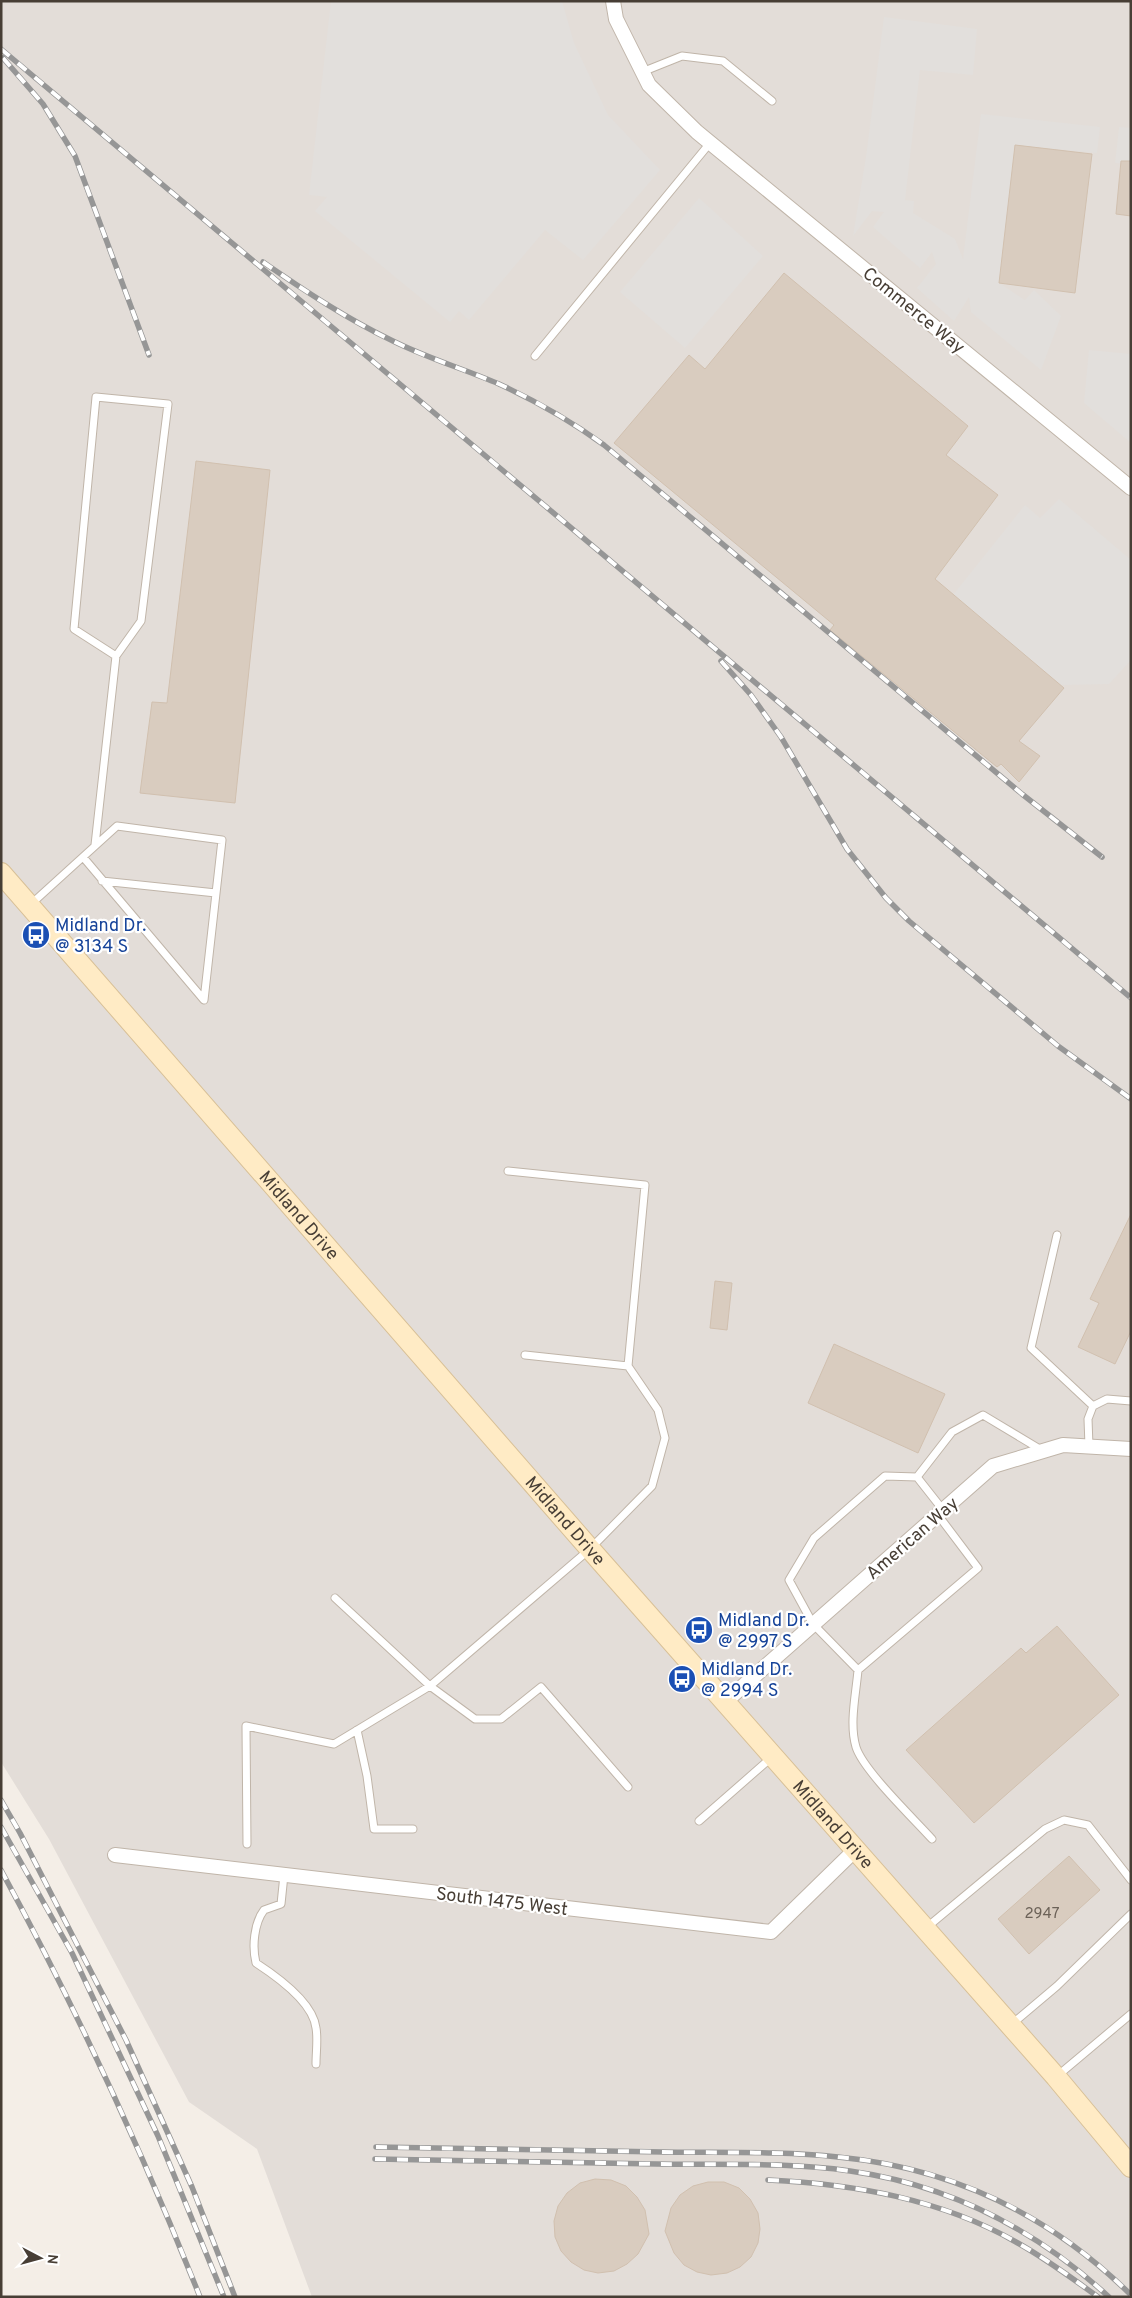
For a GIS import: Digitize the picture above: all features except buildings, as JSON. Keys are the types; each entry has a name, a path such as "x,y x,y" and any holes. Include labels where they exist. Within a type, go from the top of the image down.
{"street":[{"name":"Commerce Way","path":"613,1 616,19 649,85 696,132 1131,488"},
{"name":"Midland Drive","path":"1,873 590,1549 1056,2077 1131,2167"},
{"name":"American Way","path":"725,1702 993,1466 1063,1445 1131,1448"},
{"name":"South 1475 West","path":"115,1855 771,1932 855,1850"}],"lane":[{"path":"642,72 682,56 723,61 772,101"},
{"path":"535,356 710,143"},
{"path":"96,846 116,656 141,621 168,404 96,397 74,629 116,656"},
{"path":"29,905 117,826 222,840 204,1000 83,857"},
{"path":"102,880 216,892"},
{"path":"247,1844 246,1726 334,1744 430,1686 590,1549 652,1486 665,1438 658,1410 628,1366 644,1185 508,1171"},
{"path":"1057,1235 1031,1348 1093,1406"},
{"path":"525,1355 628,1366"},
{"path":"1089,1446 1088,1419 1093,1406 1107,1399 1131,1402"},
{"path":"917,1477 952,1432 982,1415 1044,1451"},
{"path":"858,1670 814,1624 789,1580 814,1538 885,1476 917,1477"},
{"path":"917,1477 978,1568 858,1670 854,1726 856,1748 872,1773 932,1839"},
{"path":"335,1598 430,1686 475,1719 500,1719 541,1687 628,1787"},
{"path":"357,1730 367,1776 374,1829 413,1829"},
{"path":"699,1821 773,1756"},
{"path":"925,1928 1045,1829 1064,1820 1088,1825 1131,1880"},
{"path":"284,1875 281,1904 264,1910 258,1920 254,1956 256,1963 278,1978 301,2000 311,2015 316,2027 316,2064"},
{"path":"1011,2026 1131,1914"},
{"path":"1056,2077 1131,2014"}],"shaded area":[{"path":"1,1 1131,1 1131,2297 312,2297 257,2149 189,2102 49,1839 1,1762"},
{"path":"331,1 562,1 574,43 608,115 660,170 583,260 545,230 469,320 459,311 450,322 315,211 327,197 309,195"},
{"path":"884,17 977,29 973,75 920,70 905,200 914,201 913,213 955,239 963,259 981,114 1100,127 1097,153 1015,145 999,283 1025,300 1034,290 1061,316 1041,370 971,312 969,297 954,321 917,288 936,264 932,252 920,268 873,227 884,212 872,211 853,236 866,157"},
{"path":"1119,127 1131,128 1131,164 1115,163"},
{"path":"699,198 763,256 685,348 620,292"},
{"path":"1089,350 1131,354 1131,443 1084,403"},
{"path":"1059,499 1131,560 1131,660 1109,684 1061,685 953,595 1025,505 1040,518"}],"railway":[{"path":"1,49 1131,998"},
{"path":"3,58 43,104 75,156 149,355"},
{"path":"263,262 326,304 376,332 419,353 513,391 540,404 592,436 1022,794 1102,857"},
{"path":"721,661 751,695 781,737 847,849 886,898 909,921 1058,1046 1131,1099"},
{"path":"1,1800 20,1833 126,2040 192,2187 235,2297"},
{"path":"1,1827 72,1953 158,2136 224,2297"},
{"path":"1,1870 56,1974 107,2080 155,2188 200,2297"},
{"path":"376,2147 772,2153 838,2157 880,2163 921,2172 960,2184 997,2200 1033,2219 1067,2241 1100,2266 1131,2295"},
{"path":"375,2159 778,2165 850,2171 922,2187 956,2199 989,2214 1021,2231 1051,2251 1109,2297"},
{"path":"768,2180 832,2185 864,2190 896,2196 958,2215 987,2227 1027,2248 1098,2297"}],"place":[{"name":"Midland Dr. @ 3134 S","path":"36,935"},
{"name":"Midland Dr. @ 2997 S","path":"699,1630"},
{"name":"Midland Dr. @ 2994 S","path":"682,1679"}]}
